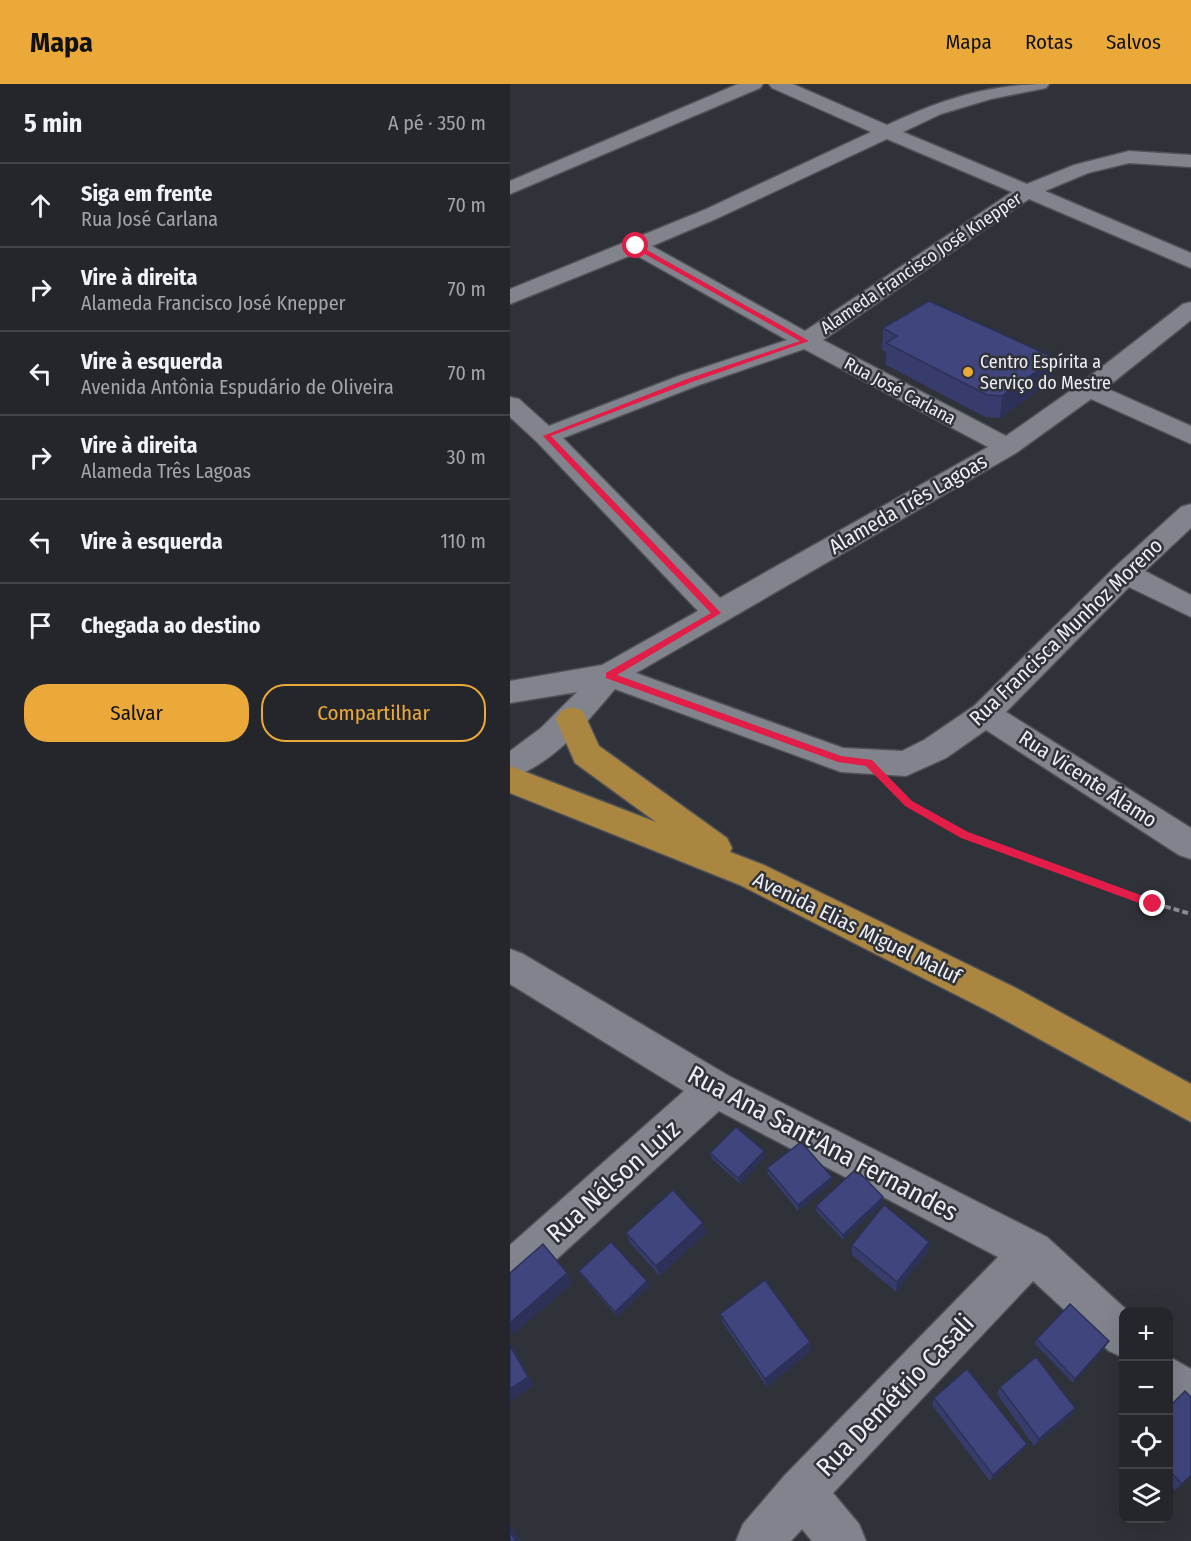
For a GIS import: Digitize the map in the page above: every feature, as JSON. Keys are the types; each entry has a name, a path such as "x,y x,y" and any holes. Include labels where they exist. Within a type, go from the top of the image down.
{"main road":[{"path":"572,719 586,754 752,876"},
{"name":"Avenida Elias Miguel Maluf","path":"510,779 752,876 1003,1000 1191,1104"},
{"path":"510,802 752,876"}],"street":[{"path":"510,188 754,84"},
{"path":"778,84 885,132 1029,190 1191,261"},
{"path":"510,297 636,246 951,104 1040,84"},
{"name":"Alameda Francisco José Knepper","path":"546,436 690,380 806,341 1029,190 1081,169 1129,157 1191,161"},
{"name":"Rua José Carlana","path":"636,246 806,341 1007,447"},
{"name":"Alameda Três Lagoas","path":"510,766 538,751 572,719 609,675 1007,447 1089,388 1191,309"},
{"path":"1089,388 1191,436"},
{"path":"510,404 546,436 717,613"},
{"name":"Rua Francisca Munhoz Moreno","path":"869,763 906,764 935,749 985,714 1126,573 1191,513"},
{"path":"1126,573 1191,608"},
{"path":"609,675 841,760 869,763"},
{"name":"Alameda Três Lagoas","path":"510,692 609,675"},
{"path":"510,692 540,692 559,699 572,719"},
{"name":"Rua Vicente Álamo","path":"985,714 1191,845"},
{"name":"Rua Ana Sant'Ana Fernandes","path":"510,966 715,1089 1032,1252 1119,1331"},
{"name":"Rua Nélson Luiz","path":"510,1273 715,1089"},
{"name":"Rua Demétrio Casali","path":"760,1541 802,1492 1032,1252"},
{"path":"1173,1383 1191,1399"},
{"path":"802,1492 842,1541"}],"path":[{"path":"869,763 909,804 964,835 1153,904 1191,914"}],"building":[{"path":"929,301 1055,358 1002,396 987,395 886,343 897,336 883,328"},
{"path":"736,1127 764,1151 738,1178 710,1153"},
{"path":"801,1142 832,1177 798,1205 767,1168"},
{"path":"856,1169 883,1197 843,1235 816,1206"},
{"path":"673,1190 703,1223 656,1266 626,1233"},
{"path":"884,1205 929,1242 897,1282 852,1245"},
{"path":"611,1242 647,1281 615,1312 579,1271"},
{"path":"543,1244 567,1273 510,1323 510,1273"},
{"path":"765,1280 810,1342 765,1379 720,1314"},
{"path":"1070,1304 1109,1341 1075,1379 1037,1339"},
{"path":"510,1346 528,1377 510,1389"},
{"path":"1036,1357 1075,1408 1039,1439 1000,1387"},
{"path":"967,1369 1027,1444 993,1475 934,1398"},
{"path":"1185,1391 1191,1397 1191,1475 1182,1484 1173,1474 1173,1403"},
{"path":"510,1532 516,1541 510,1541"}],"place":[{"name":"Centro Espírita a Serviço do Mestre","path":"968,372"}],"route":[{"path":"636,246 806,341 690,380 546,436 717,613 609,675 841,760 869,763 909,804 964,835 1153,904"}]}
